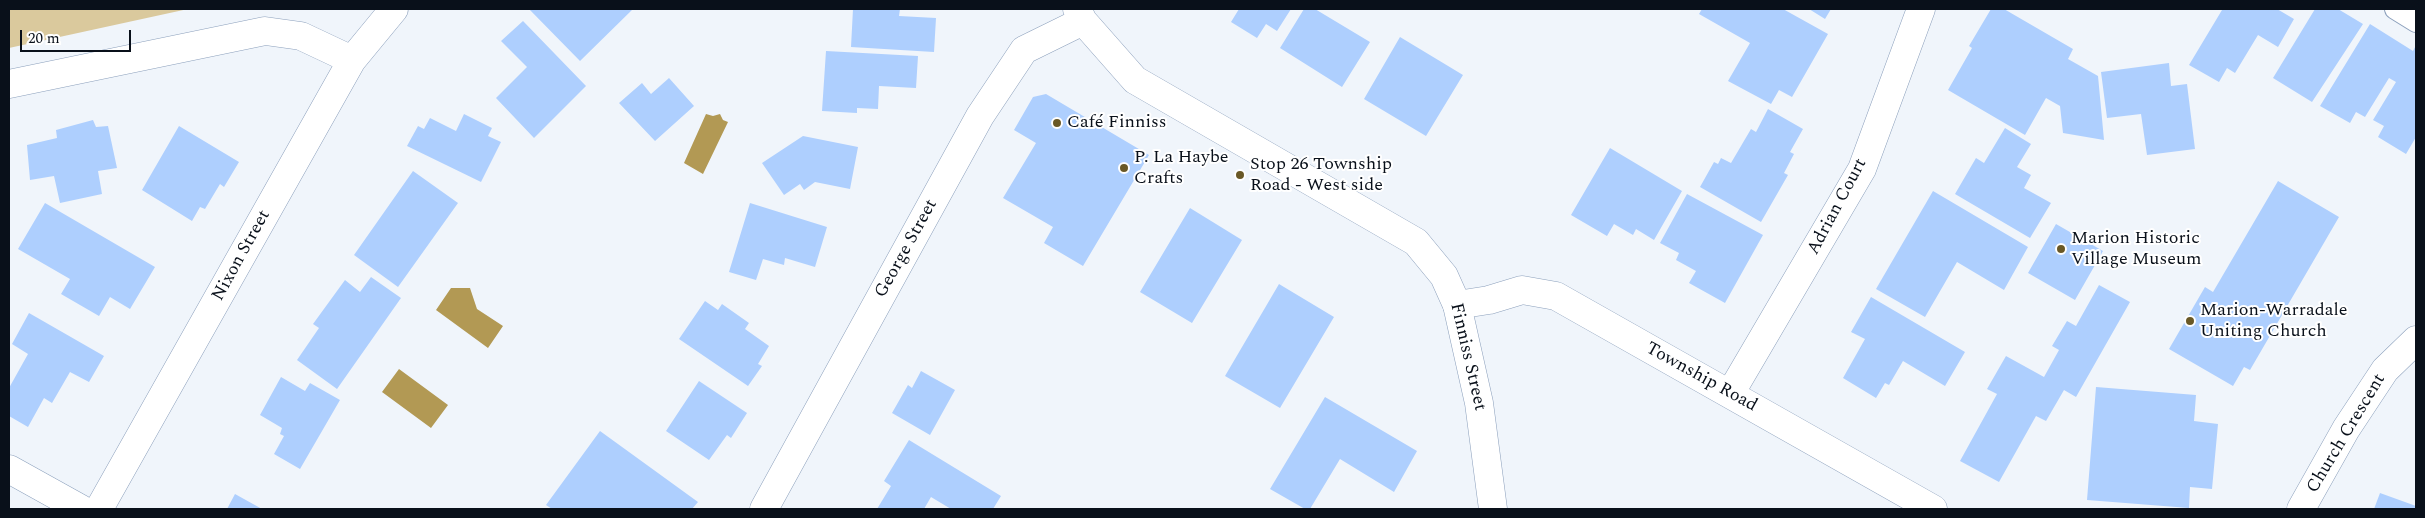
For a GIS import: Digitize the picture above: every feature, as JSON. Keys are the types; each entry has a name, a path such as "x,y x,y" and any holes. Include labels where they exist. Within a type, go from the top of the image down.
{"street":[{"name":"Nixon Street","path":"99,509 352,60 394,9"},
{"name":"Adrian Court","path":"1730,394 1862,169 1921,9"},
{"name":"Finniss Street","path":"1080,15 1135,80 1416,242 1444,276 1458,305 1479,403 1493,509"},
{"name":"George Street","path":"764,509 985,108 1024,50 1080,15"},
{"path":"9,84 265,32 302,36 352,60"},
{"name":"Township Road","path":"1458,305 1489,300 1522,290 1556,296 1933,509"},
{"name":"Church Crescent","path":"2302,509 2346,429 2385,370 2416,340"},
{"path":"9,470 81,509"}],"lane":[{"path":"2395,9 2416,22"}],"shaded area":[{"path":"9,9 188,9 9,48"},
{"path":"706,114 713,116 720,114 723,120 728,122 703,174 684,163"},
{"path":"451,288 470,288 477,309 503,326 488,348 436,310"},
{"path":"399,369 448,405 431,428 382,392"}],"building":[{"path":"529,9 633,9 580,61"},
{"path":"853,9 900,9 899,16 936,18 934,52 851,47"},
{"path":"1239,9 1291,9 1277,31 1266,24 1257,38 1231,22"},
{"path":"1304,9 1315,9 1370,42 1342,87 1280,48"},
{"path":"1702,9 1783,9 1828,34 1792,97 1779,90 1771,104 1728,81 1750,43 1699,14"},
{"path":"1809,9 1831,9 1825,19"},
{"path":"1991,9 2004,9 2073,49 2068,59 2098,76 2104,140 2063,133 2060,106 2046,98 2025,135 1948,90 1972,48 1969,46"},
{"path":"2219,9 2277,9 2294,19 2278,47 2258,35 2235,73 2227,68 2219,82 2189,65 2222,10"},
{"path":"2315,9 2338,9 2363,24 2312,102 2273,78"},
{"path":"523,21 586,86 534,138 496,98 527,67 501,41"},
{"path":"2370,24 2413,51 2416,45 2416,137 2406,154 2378,137 2384,126 2373,120 2396,82 2389,78 2365,117 2356,112 2350,123 2320,106"},
{"path":"1400,37 1463,75 1426,136 1364,99"},
{"path":"826,51 918,56 916,88 879,86 878,109 857,108 857,113 822,111"},
{"path":"2169,63 2171,86 2187,84 2195,149 2147,155 2141,114 2107,118 2101,72"},
{"path":"669,78 694,106 655,141 619,103 642,83 651,94"},
{"path":"1046,94 1149,155 1083,266 1044,243 1053,227 1003,198 1036,143 1014,130 1033,97"},
{"path":"1768,109 1803,129 1790,152 1794,154 1784,173 1788,175 1761,222 1700,187 1714,162 1718,164 1721,158 1731,163 1751,129 1756,132"},
{"path":"464,114 492,128 488,136 501,142 481,182 407,146 418,126 424,129 430,118 456,131"},
{"path":"93,120 96,127 108,126 117,168 98,171 102,194 60,203 54,176 30,180 27,145 57,138 56,130"},
{"path":"179,126 239,162 224,187 220,184 205,209 200,207 192,221 142,190"},
{"path":"2005,128 2031,144 2017,167 2031,175 2024,188 2051,203 2030,238 1955,194 1976,158 1984,163"},
{"path":"803,136 858,147 850,189 815,182 804,190 800,184 784,195 762,163"},
{"path":"1610,148 1682,191 1654,240 1636,229 1633,235 1614,224 1607,236 1571,215"},
{"path":"413,171 458,203 398,287 354,255"},
{"path":"2278,181 2339,217 2250,370 2244,367 2233,386 2169,349 2205,287 2213,292"},
{"path":"1933,191 2028,247 2004,290 1957,262 1925,317 1876,289"},
{"path":"1687,194 1763,235 1725,303 1689,283 1696,271 1676,260 1679,253 1660,243"},
{"path":"45,203 155,267 130,309 110,297 99,316 61,294 70,279 18,249"},
{"path":"750,203 827,227 815,267 785,258 784,265 763,259 756,280 729,272"},
{"path":"1190,208 1242,240 1192,323 1140,292"},
{"path":"2056,224 2103,251 2075,300 2028,273"},
{"path":"371,277 401,298 337,389 297,360 319,328 313,324 345,280 360,292"},
{"path":"1279,284 1334,317 1280,408 1225,376"},
{"path":"2099,285 2130,302 2076,397 2064,390 2046,421 2036,416 1999,482 1960,461 1997,394 1987,389 2006,356 2044,377 2059,350 2052,346 2067,321 2076,326"},
{"path":"1871,297 1965,352 1945,386 1903,361 1889,385 1885,383 1876,398 1843,378 1865,339 1851,332"},
{"path":"705,301 718,310 722,304 749,323 745,329 769,346 758,364 762,366 748,386 679,339"},
{"path":"29,313 104,356 89,382 70,372 52,403 44,398 28,427 9,416 9,388 28,354 12,344"},
{"path":"921,371 955,390 930,435 892,413 908,385 912,388"},
{"path":"281,377 305,391 310,383 340,400 300,469 274,454 284,436 280,434 282,428 260,415"},
{"path":"699,381 747,413 731,438 727,435 709,460 666,431"},
{"path":"2096,387 2196,395 2194,421 2218,424 2212,489 2190,487 2189,508 2087,500"},
{"path":"1325,397 1417,451 1394,492 1340,459 1310,509 1305,509 1270,489"},
{"path":"600,431 698,502 692,509 552,509 546,505"},
{"path":"909,440 1001,496 993,509 951,509 931,497 924,509 877,509 891,486 884,481"},
{"path":"2380,493 2416,506 2416,509 2374,509"},
{"path":"235,494 262,509 227,509"}],"place":[{"name":"Café Finniss","path":"1057,123"},
{"name":"P. La Haybe Crafts","path":"1124,168"},
{"name":"Stop 26 Township Road - West side","path":"1240,175"},
{"name":"Marion Historic Village Museum","path":"2061,249"},
{"name":"Marion-Warradale Uniting Church","path":"2190,321"}]}
